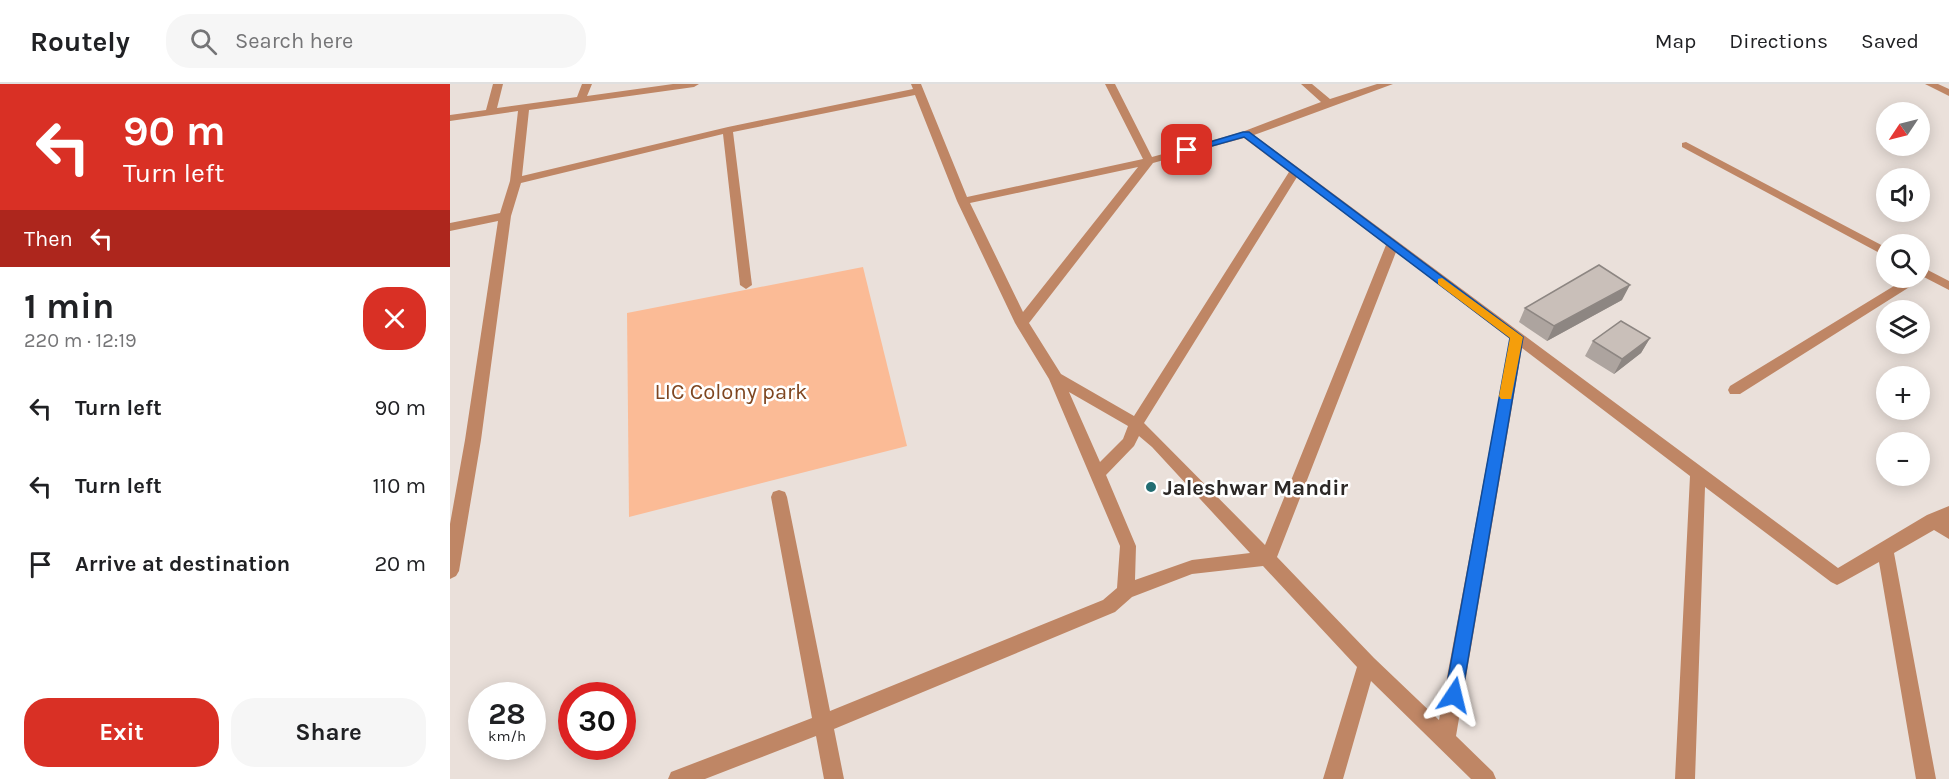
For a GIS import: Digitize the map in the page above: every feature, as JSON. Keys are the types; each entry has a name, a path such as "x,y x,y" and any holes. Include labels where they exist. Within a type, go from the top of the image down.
{"street":[{"path":"491,111 498,84"},
{"path":"581,99 587,84"},
{"path":"450,118 694,84"},
{"path":"1110,84 1149,161"},
{"path":"1306,84 1328,103"},
{"path":"963,201 1149,161 1246,134 1328,103 1388,84"},
{"path":"1930,84 1949,93"},
{"path":"516,181 918,87 963,201 1022,323 1056,378 1098,473 1128,546 1126,591"},
{"path":"450,571 473,440 505,216 516,181 524,106"},
{"path":"728,130 746,285"},
{"path":"1246,134 1837,577 1933,520 1949,513"},
{"path":"1686,146 1876,247"},
{"path":"1022,323 1149,161"},
{"path":"1098,473 1129,442 1136,424 1294,171"},
{"path":"450,227 505,216"},
{"path":"1268,558 1393,244"},
{"path":"1930,278 1949,286"},
{"path":"1735,390 1897,288"},
{"path":"1445,740 1516,337"},
{"path":"1056,378 1136,424 1268,558 1367,664 1486,779"},
{"path":"1685,779 1698,473"},
{"path":"779,497 834,779"},
{"path":"1933,520 1949,532"},
{"path":"1885,549 1926,779"},
{"path":"678,779 822,724 1109,606 1126,591 1192,567 1268,558"},
{"path":"1333,779 1367,664"}],"green space":[{"name":"LIC Colony park","path":"863,267 907,446 629,517 627,313"}],"building":[{"path":"1599,265 1630,285 1554,326 1525,308"},
{"path":"1621,321 1650,338 1622,359 1593,341"}],"slow traffic":[{"path":"1442,281 1516,337 1506,396"}],"place":[{"name":"Jaleshwar Mandir","path":"1151,487"}],"route":[{"path":"1187,150 1246,134 1516,337 1454,695"}]}
